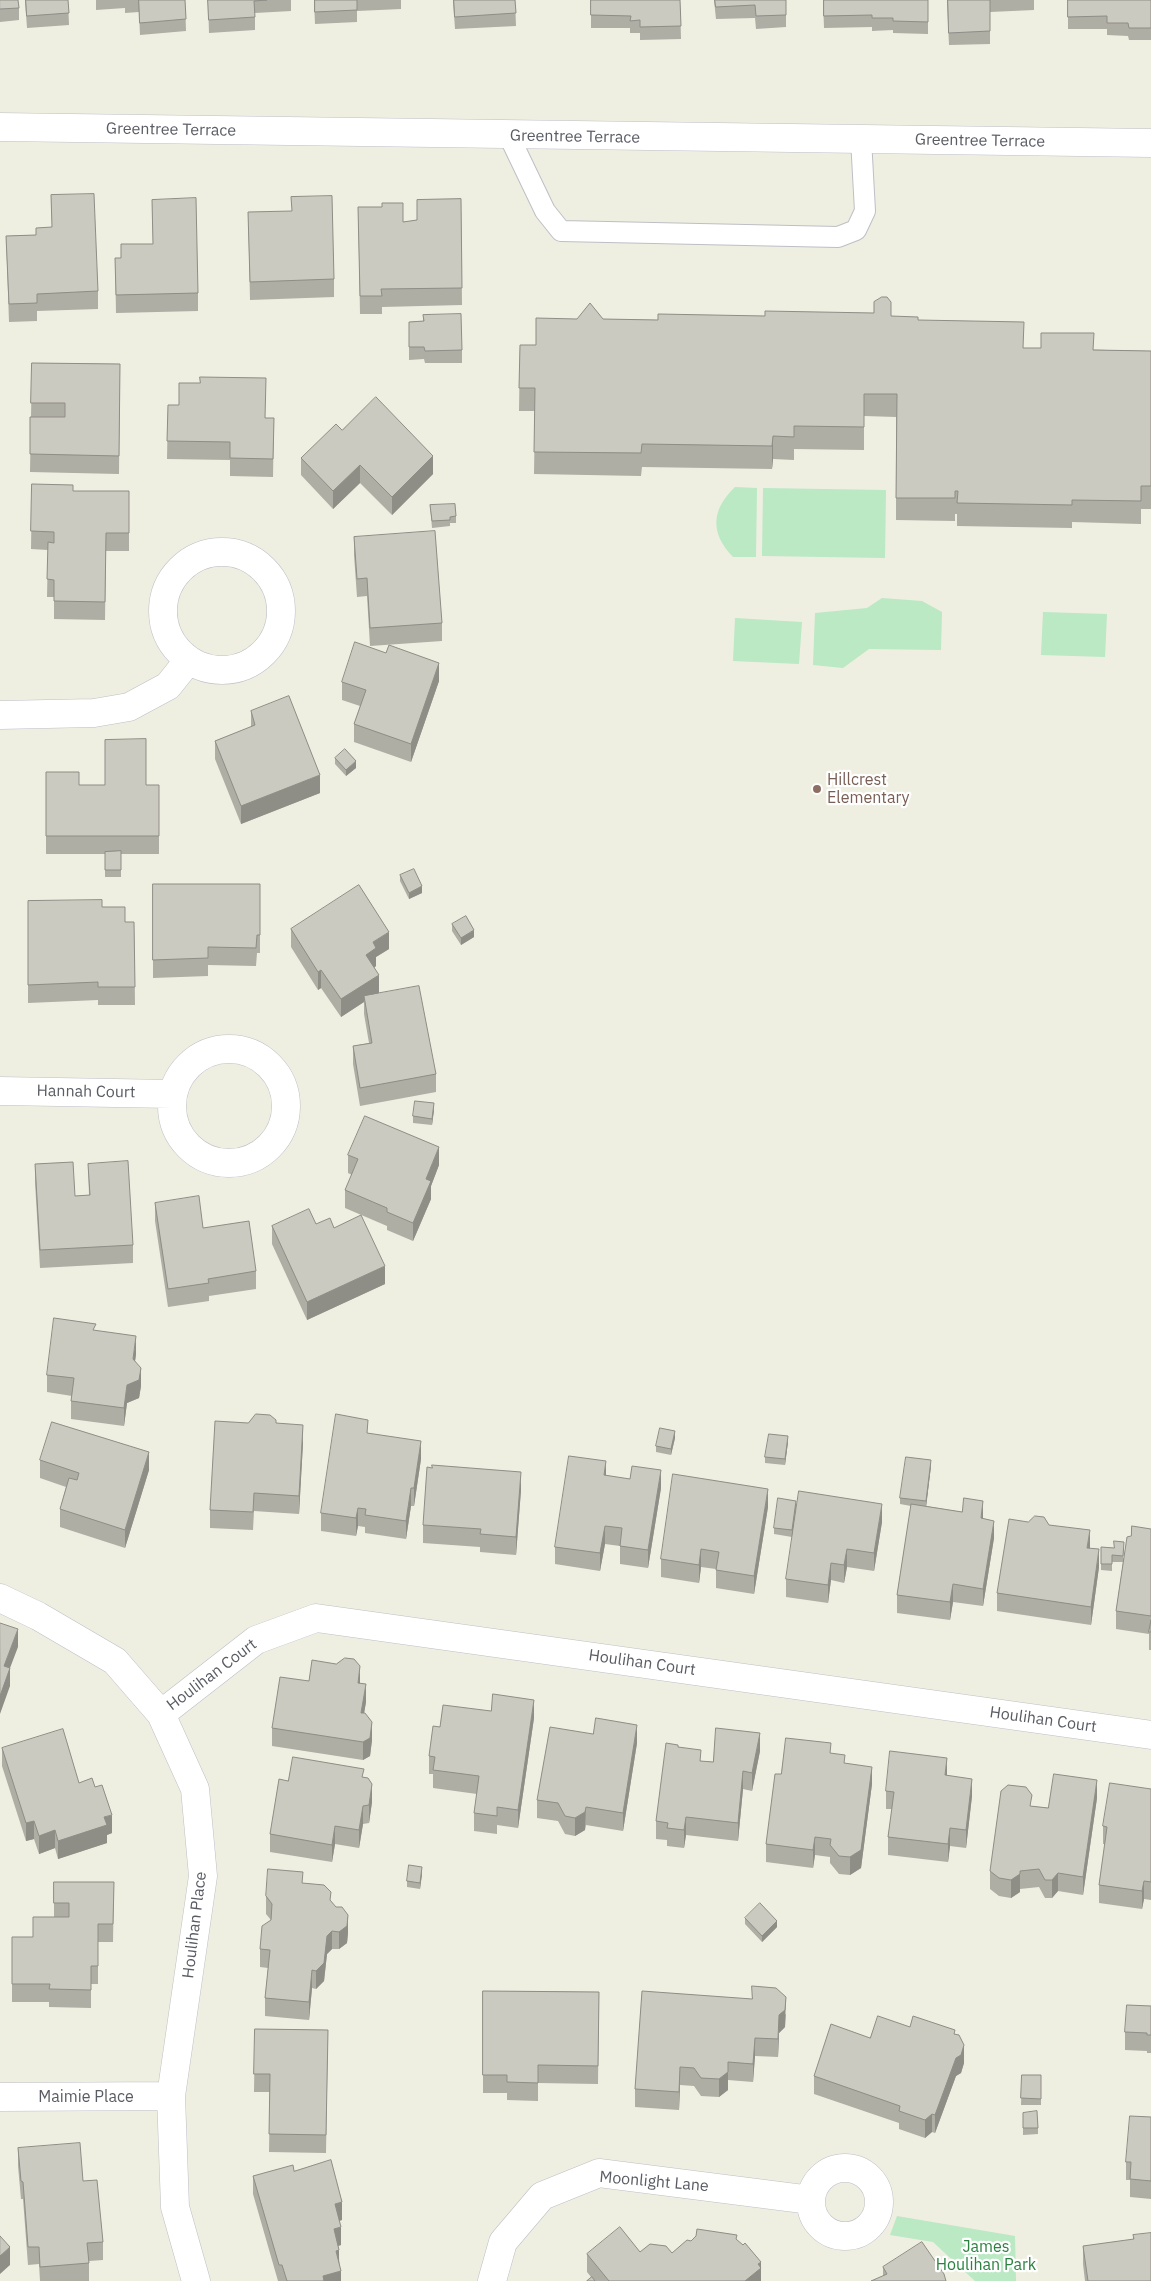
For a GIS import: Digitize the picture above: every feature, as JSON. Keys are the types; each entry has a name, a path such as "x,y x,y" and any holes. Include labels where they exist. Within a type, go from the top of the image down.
{"street":[{"name":"Greentree Terrace","path":"0,127 509,136 1151,143"},
{"path":"230,552 249,558 265,570 276,586 281,605 280,624 273,642 260,657 244,667 225,671 206,669 188,661 174,647 165,629 162,609 166,590 176,572 192,560 210,553 230,552"},
{"path":"0,715 94,713 129,707 168,686 188,661"},
{"path":"237,1049 250,1052 267,1062 280,1078 286,1097 286,1117 279,1134 268,1149 253,1158 235,1164 217,1162 200,1156 186,1145 176,1130 172,1112 172,1094 180,1075 193,1060 211,1050 237,1049"},
{"name":"Hannah Court","path":"0,1091 172,1094"},
{"name":"Houlihan Place","path":"0,1598 38,1616 115,1661 161,1714 195,1789 203,1876 172,2096 175,2207 196,2281"},
{"name":"Houlihan Court","path":"161,1714 256,1640 316,1618 1151,1735"},
{"name":"Maimie Place","path":"0,2097 172,2096"},
{"name":"Moonlight Lane","path":"492,2281 503,2242 542,2196 599,2173 811,2200"}],"lane":[{"path":"509,136 545,212 561,230 838,237 856,230 865,211 861,139"}],"green space":[{"path":"735,487 757,488 756,557 733,557 725,548 717,530 716,522 721,504"},
{"path":"763,488 886,490 885,558 762,556"},
{"path":"882,598 922,601 942,612 941,650 869,649 843,668 813,665 815,613 867,608"},
{"path":"1043,612 1107,614 1105,657 1041,655"},
{"path":"735,618 802,622 799,664 733,661"},
{"name":"James Houlihan Park","path":"897,2216 1015,2236 1016,2281 975,2281 933,2242 890,2235"}],"building":[{"path":"0,0 18,0 19,8 0,9"},
{"path":"26,0 68,0 69,13 27,16"},
{"path":"139,0 185,0 186,19 140,23"},
{"path":"208,0 267,0 254,1 255,17 209,20"},
{"path":"315,0 357,0 357,10 315,12"},
{"path":"454,0 515,0 516,13 455,17"},
{"path":"591,0 680,0 681,26 640,27 640,20 630,21 631,16 591,15"},
{"path":"715,0 786,0 786,15 756,16 755,5 716,7"},
{"path":"824,0 928,0 928,22 893,21 893,18 872,18 872,15 824,16"},
{"path":"948,0 990,0 990,31 949,33"},
{"path":"1068,0 1151,0 1151,28 1129,28 1128,23 1107,23 1107,16 1068,17"},
{"path":"94,194 98,291 37,294 37,303 9,304 6,236 36,235 36,228 52,227 51,195"},
{"path":"332,196 334,279 250,282 248,212 292,211 291,197"},
{"path":"196,198 198,293 116,295 115,258 121,258 121,244 153,244 152,200"},
{"path":"461,199 462,288 381,289 382,296 360,296 358,207 382,207 382,203 403,203 403,222 417,220 417,200"},
{"path":"882,297 887,297 891,302 891,316 918,317 918,320 1024,322 1023,348 1041,348 1041,333 1094,333 1093,350 1151,351 1151,486 1141,486 1141,501 1072,500 1072,505 957,503 958,491 955,491 955,498 896,498 897,394 864,394 864,427 794,426 794,437 773,436 772,446 642,444 641,453 534,452 535,388 519,388 520,345 536,345 536,318 577,319 590,303 603,319 658,320 658,314 765,316 765,311 874,313 874,302"},
{"path":"461,314 462,350 425,351 424,347 409,347 409,322 424,321 423,315"},
{"path":"32,363 120,364 119,456 30,454 30,417 65,417 65,403 31,403"},
{"path":"200,377 266,378 265,418 274,418 273,459 230,458 230,442 167,441 168,405 179,405 179,383 200,383"},
{"path":"376,397 433,456 392,497 360,465 333,491 301,458 336,424 342,430"},
{"path":"32,484 73,485 73,491 129,491 129,533 106,533 105,602 54,601 54,580 47,579 48,542 54,543 54,532 31,531"},
{"path":"455,504 456,516 450,517 450,520 432,521 430,505"},
{"path":"435,531 442,623 370,628 367,578 357,579 354,537"},
{"path":"355,642 386,653 389,645 439,663 411,744 354,724 366,690 342,682"},
{"path":"289,696 320,775 241,806 215,741 255,725 251,711"},
{"path":"146,739 146,785 159,785 159,836 46,836 46,772 79,772 79,785 105,785 105,740"},
{"path":"345,749 356,761 346,770 335,758"},
{"path":"121,851 121,870 105,870 105,852"},
{"path":"414,869 422,886 409,893 400,875"},
{"path":"153,884 260,884 260,935 257,935 256,948 208,947 208,958 153,960"},
{"path":"359,885 389,932 373,942 376,948 366,955 379,975 341,999 321,970 318,972 291,929"},
{"path":"102,900 102,907 125,907 125,922 134,922 135,987 98,987 98,982 28,985 28,901"},
{"path":"466,916 474,930 461,938 452,924"},
{"path":"419,986 436,1074 360,1088 353,1046 372,1043 364,996"},
{"path":"415,1101 434,1103 432,1119 413,1116"},
{"path":"365,1116 439,1147 426,1179 431,1181 413,1223 387,1212 387,1208 345,1190 358,1159 348,1155"},
{"path":"128,1161 133,1245 40,1250 35,1164 73,1162 75,1196 90,1195 88,1164"},
{"path":"199,1196 203,1228 249,1221 256,1271 208,1279 209,1283 168,1289 155,1203"},
{"path":"309,1209 316,1224 330,1218 334,1228 361,1215 385,1266 307,1302 272,1226"},
{"path":"54,1318 96,1324 93,1330 136,1336 133,1359 141,1368 139,1380 127,1385 124,1408 71,1401 74,1378 47,1375"},
{"path":"256,1414 270,1415 276,1420 276,1423 303,1425 299,1496 254,1493 253,1512 210,1510 215,1421 248,1423"},
{"path":"336,1414 368,1420 367,1433 421,1441 414,1488 411,1488 406,1521 365,1515 366,1509 358,1508 356,1518 321,1513"},
{"path":"52,1422 149,1452 125,1530 60,1509 69,1478 77,1480 79,1473 40,1460"},
{"path":"660,1428 675,1431 671,1449 656,1446"},
{"path":"769,1434 788,1436 785,1459 765,1457"},
{"path":"569,1456 606,1461 604,1475 630,1479 632,1466 661,1470 648,1550 620,1546 622,1528 605,1526 600,1553 555,1547"},
{"path":"906,1457 931,1460 926,1501 900,1498"},
{"path":"432,1465 521,1472 516,1537 480,1534 481,1529 423,1525 427,1467 432,1468"},
{"path":"673,1474 768,1489 754,1576 716,1570 719,1552 701,1549 699,1565 661,1559"},
{"path":"799,1491 882,1504 874,1553 847,1549 844,1565 831,1563 828,1585 786,1579"},
{"path":"778,1498 796,1501 792,1530 774,1528"},
{"path":"964,1498 983,1501 981,1518 994,1521 983,1589 953,1584 950,1602 897,1595 911,1504 962,1512"},
{"path":"1035,1516 1044,1517 1049,1525 1090,1530 1087,1548 1099,1549 1091,1607 997,1593 1009,1519 1028,1522"},
{"path":"1132,1526 1151,1529 1151,1616 1116,1611 1127,1537 1131,1536"},
{"path":"1114,1541 1124,1542 1123,1556 1112,1555 1112,1564 1101,1564 1101,1547 1114,1548"},
{"path":"0,1623 18,1629 4,1666 10,1668 0,1696"},
{"path":"345,1658 354,1659 360,1666 358,1683 366,1684 361,1713 365,1713 372,1722 370,1738 363,1742 272,1728 280,1677 309,1681 312,1660 336,1664"},
{"path":"493,1694 534,1700 518,1810 497,1807 497,1816 474,1813 479,1776 433,1770 435,1757 429,1756 433,1726 440,1727 443,1705 491,1711"},
{"path":"596,1718 637,1725 623,1813 586,1807 585,1812 575,1818 565,1816 558,1803 537,1800 550,1727 593,1734"},
{"path":"716,1728 760,1733 752,1773 743,1771 738,1823 686,1817 684,1830 667,1828 668,1823 656,1821 666,1743 678,1745 678,1747 701,1750 700,1761 713,1762"},
{"path":"63,1729 79,1783 92,1778 95,1787 102,1785 112,1815 104,1817 107,1825 58,1841 55,1830 39,1836 34,1821 26,1823 2,1748"},
{"path":"786,1738 831,1743 830,1753 845,1755 844,1763 872,1767 861,1850 850,1857 839,1856 830,1845 831,1839 815,1837 813,1850 766,1844 775,1774 781,1774"},
{"path":"890,1751 947,1758 945,1775 972,1779 966,1830 950,1828 948,1844 888,1837 894,1792 886,1791"},
{"path":"293,1757 364,1769 362,1777 368,1778 372,1784 369,1805 363,1806 359,1830 335,1826 332,1845 270,1834 279,1779 288,1781"},
{"path":"1054,1774 1097,1780 1083,1877 1058,1873 1052,1880 1045,1880 1039,1869 1020,1871 1020,1874 1011,1880 999,1878 990,1871 1001,1791 1008,1785 1026,1787 1032,1795 1030,1806 1048,1808"},
{"path":"1110,1783 1151,1789 1151,1882 1144,1881 1142,1891 1099,1885 1107,1827 1103,1826"},
{"path":"409,1865 422,1867 420,1883 407,1881"},
{"path":"268,1869 303,1872 302,1883 324,1885 331,1892 330,1900 336,1907 342,1907 348,1915 347,1926 339,1932 332,1931 327,1936 324,1963 316,1971 312,1970 309,2002 265,1998 270,1950 260,1949 262,1926 271,1920 272,1904 266,1896"},
{"path":"54,1882 114,1882 113,1924 98,1924 98,1966 91,1966 91,1990 49,1989 50,1984 12,1984 12,1937 33,1937 33,1917 69,1917 69,1903 54,1903"},
{"path":"760,1903 777,1921 762,1936 745,1918"},
{"path":"752,1986 776,1988 786,1997 785,2010 779,2015 778,2039 755,2038 753,2064 728,2062 728,2072 719,2079 701,2078 694,2068 680,2067 679,2092 635,2089 642,1991 752,1999"},
{"path":"483,1991 599,1992 598,2066 538,2065 538,2083 507,2082 507,2075 483,2075"},
{"path":"1127,2005 1151,2006 1151,2035 1147,2035 1147,2033 1125,2032"},
{"path":"878,2016 910,2027 913,2016 955,2030 954,2034 959,2035 964,2045 961,2055 956,2058 935,2115 932,2114 925,2120 899,2111 900,2106 814,2076 831,2024 870,2038"},
{"path":"255,2029 328,2030 326,2135 269,2134 270,2074 254,2074"},
{"path":"1022,2075 1041,2075 1041,2099 1021,2098"},
{"path":"1037,2111 1038,2128 1023,2128 1023,2113"},
{"path":"1130,2116 1151,2117 1151,2181 1130,2179 1131,2162 1126,2162"},
{"path":"80,2143 83,2181 97,2180 103,2242 87,2243 89,2263 40,2267 39,2247 28,2247 23,2182 21,2181 18,2148"},
{"path":"331,2160 342,2202 335,2204 341,2227 334,2229 339,2250 336,2251 341,2271 323,2276 324,2281 287,2281 282,2265 279,2265 253,2176 293,2165 294,2171"},
{"path":"620,2227 640,2252 650,2244 666,2246 672,2253 687,2240 691,2241 696,2236 697,2229 737,2235 736,2239 743,2245 745,2243 761,2262 758,2264 761,2268 745,2281 609,2281 587,2254"},
{"path":"1151,2233 1151,2281 1088,2281 1083,2246 1134,2239 1133,2235"},
{"path":"0,2236 10,2247 0,2256"},
{"path":"922,2242 944,2274 946,2281 871,2281 887,2274 883,2267"},
{"path":"592,2277 595,2281 587,2281"}],"place":[{"name":"Hillcrest Elementary","path":"817,789"}]}
